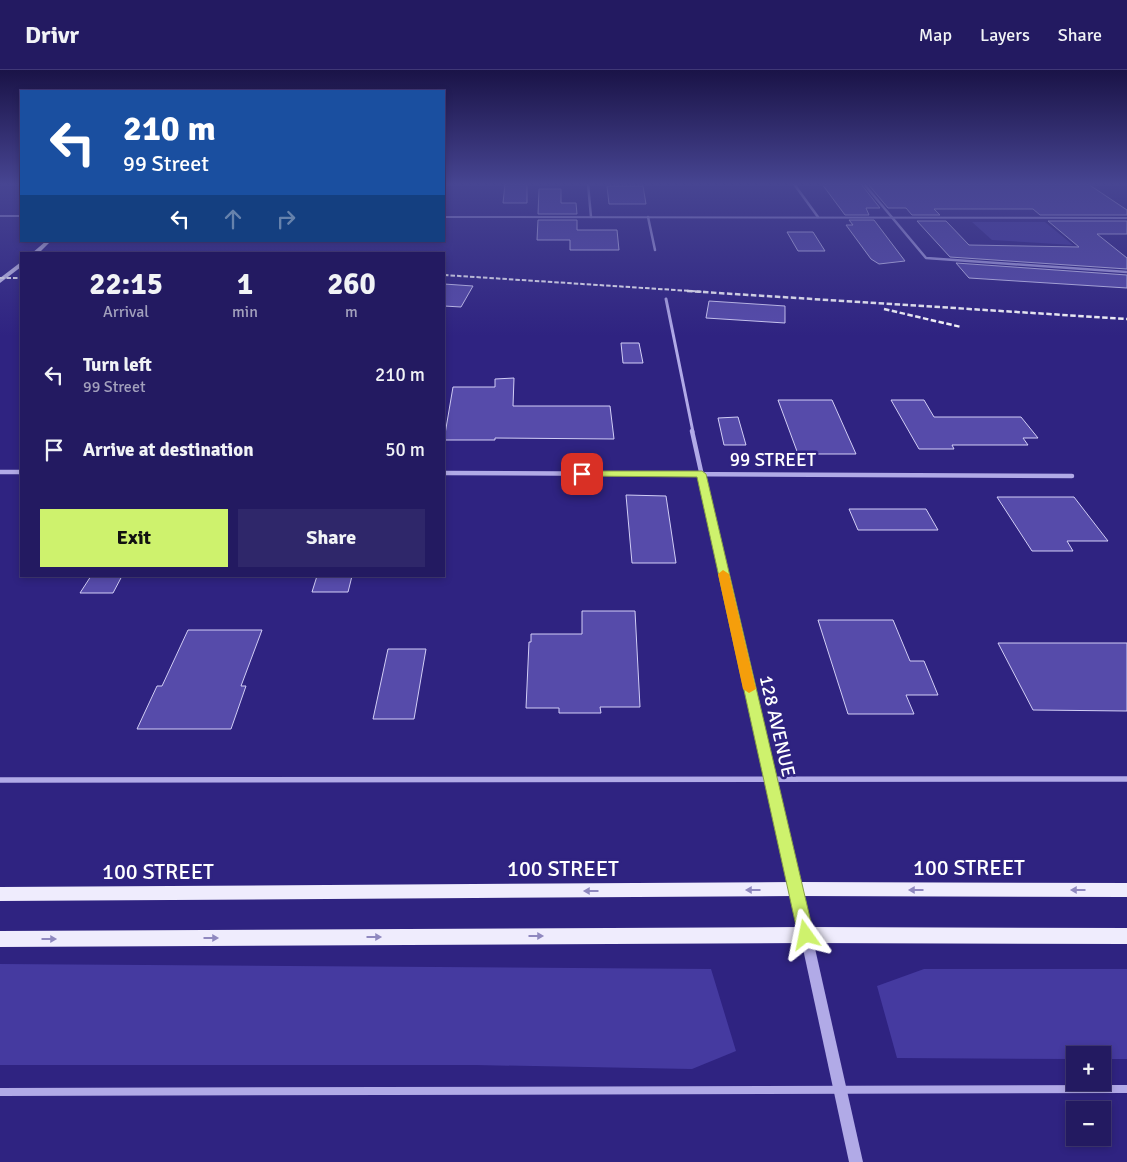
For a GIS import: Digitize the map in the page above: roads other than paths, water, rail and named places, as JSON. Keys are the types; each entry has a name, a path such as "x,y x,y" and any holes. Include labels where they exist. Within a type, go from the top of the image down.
{"main road":[{"path":"36,252 48,242"},
{"path":"0,281 20,265"},
{"name":"100 STREET","path":"0,894 796,889 1127,890"},
{"path":"0,939 806,935 1127,936"}],"street":[{"path":"652,235 655,250"},
{"path":"906,235 926,258 1127,272"},
{"name":"128 AVENUE","path":"666,299 702,474 856,1162"},
{"path":"0,472 20,472"},
{"name":"99 STREET","path":"445,474 1072,476"},
{"path":"0,780 1127,779"},
{"path":"0,1092 1127,1089"}],"railway":[{"path":"445,275 706,292"},
{"path":"0,278 20,278"},
{"path":"687,291 1127,319"},
{"path":"884,309 961,327"}]}
